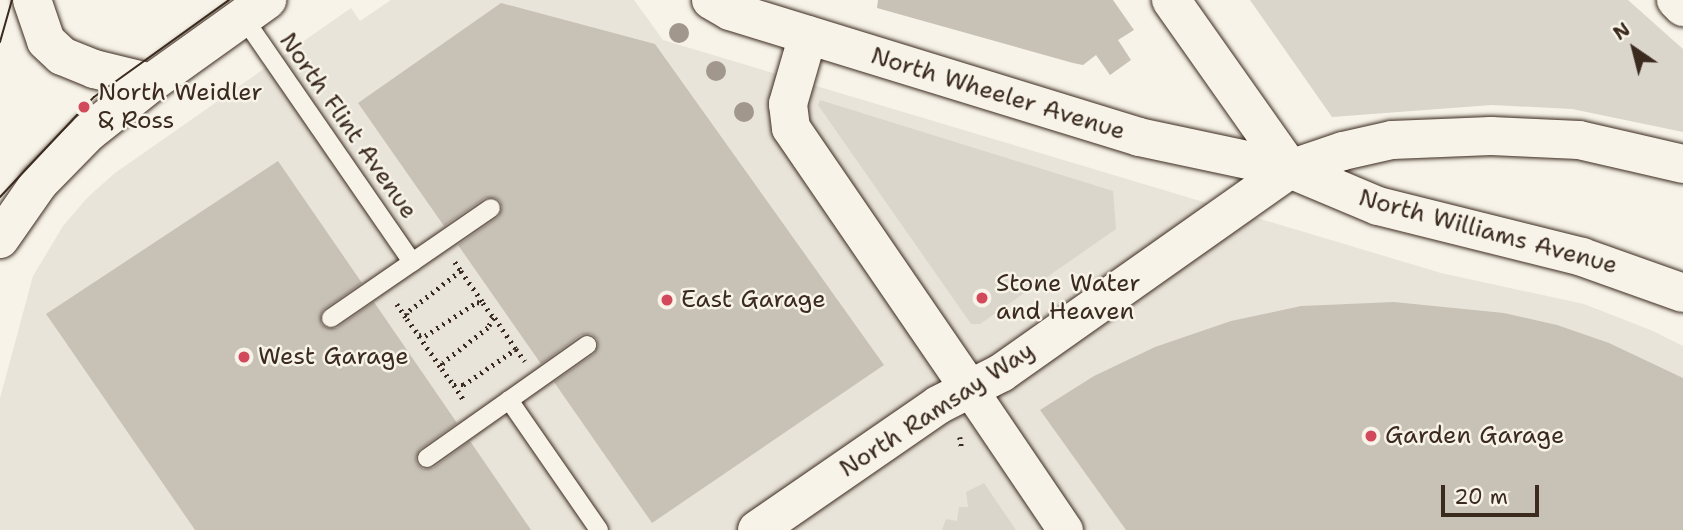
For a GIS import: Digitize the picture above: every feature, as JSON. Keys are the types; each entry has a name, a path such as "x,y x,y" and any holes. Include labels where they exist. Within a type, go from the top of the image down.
{"main road":[{"path":"32,0 46,41 62,56 94,69 151,83"},
{"name":"North Wheeler Avenue","path":"711,0 730,11 1139,137 1290,169"},
{"path":"1171,0 1290,169 1343,151 1392,140 1491,135 1579,139 1683,164"},
{"path":"1676,0 1683,7"},
{"path":"0,239 39,183 89,132 151,83 255,9"},
{"path":"808,35 788,104 791,128 969,388"},
{"name":"North Williams Avenue","path":"1290,169 1378,206 1582,257 1683,293"},
{"name":"North Ramsay Way","path":"757,530 938,405 1001,373 1290,169"}],"street":[{"path":"969,388 1065,530"}],"lane":[{"name":"North Flint Avenue","path":"255,9 412,262"},
{"path":"331,318 491,208"},
{"path":"426,458 587,345"},
{"path":"509,400 599,530"}],"path":[{"path":"412,262 448,253 494,317 528,366 509,400"},
{"path":"407,319 411,308 461,271"},
{"path":"394,300 469,408"},
{"path":"419,335 431,333 472,304 483,303"},
{"path":"442,369 448,359 488,328 494,317"},
{"path":"454,385 463,385 516,349"},
{"path":"960,437 962,450"}],"shaded area":[{"path":"391,0 634,0 663,40 1441,273 1584,304 1653,331 1683,346 1683,530 0,530 0,398 33,276 63,226 87,198 115,173 351,8 360,21"},
{"path":"1250,0 1628,0 1683,49 1683,132 1572,109 1492,105 1332,117"},
{"path":"820,100 1113,191 1116,229 980,324 971,324 818,105"},
{"path":"984,483 1016,530 942,530 946,519 957,521 959,507 968,507 966,492"}],"building":[{"path":"878,0 1113,0 1134,30 1118,40 1131,60 1110,75 1096,55 1083,65 1073,63 877,8"},
{"name":"East Garage","path":"501,3 655,44 884,365 652,523 554,382 594,354 598,345 597,339 591,334 581,335 541,364 458,245 498,217 502,208 500,201 485,198 444,226 358,103"},
{"name":"West Garage","path":"278,161 362,283 324,309 321,324 327,328 337,328 374,302 457,423 420,449 416,458 417,464 423,469 433,468 470,441 531,530 195,530 46,314"},
{"name":"Garden Garage","path":"1394,302 1504,313 1557,325 1609,343 1683,378 1683,530 1126,530 1040,410 1094,376 1155,347 1231,321 1301,306"}],"tram line":[{"path":"0,42 12,0"},
{"path":"0,197 94,97 229,0"}],"place":[{"name":"North Weidler & Ross","path":"84,107"},
{"name":"Stone Water and Heaven","path":"982,298"},
{"name":"East Garage","path":"667,300"},
{"name":"West Garage","path":"244,357"},
{"name":"Garden Garage","path":"1371,436"}]}
